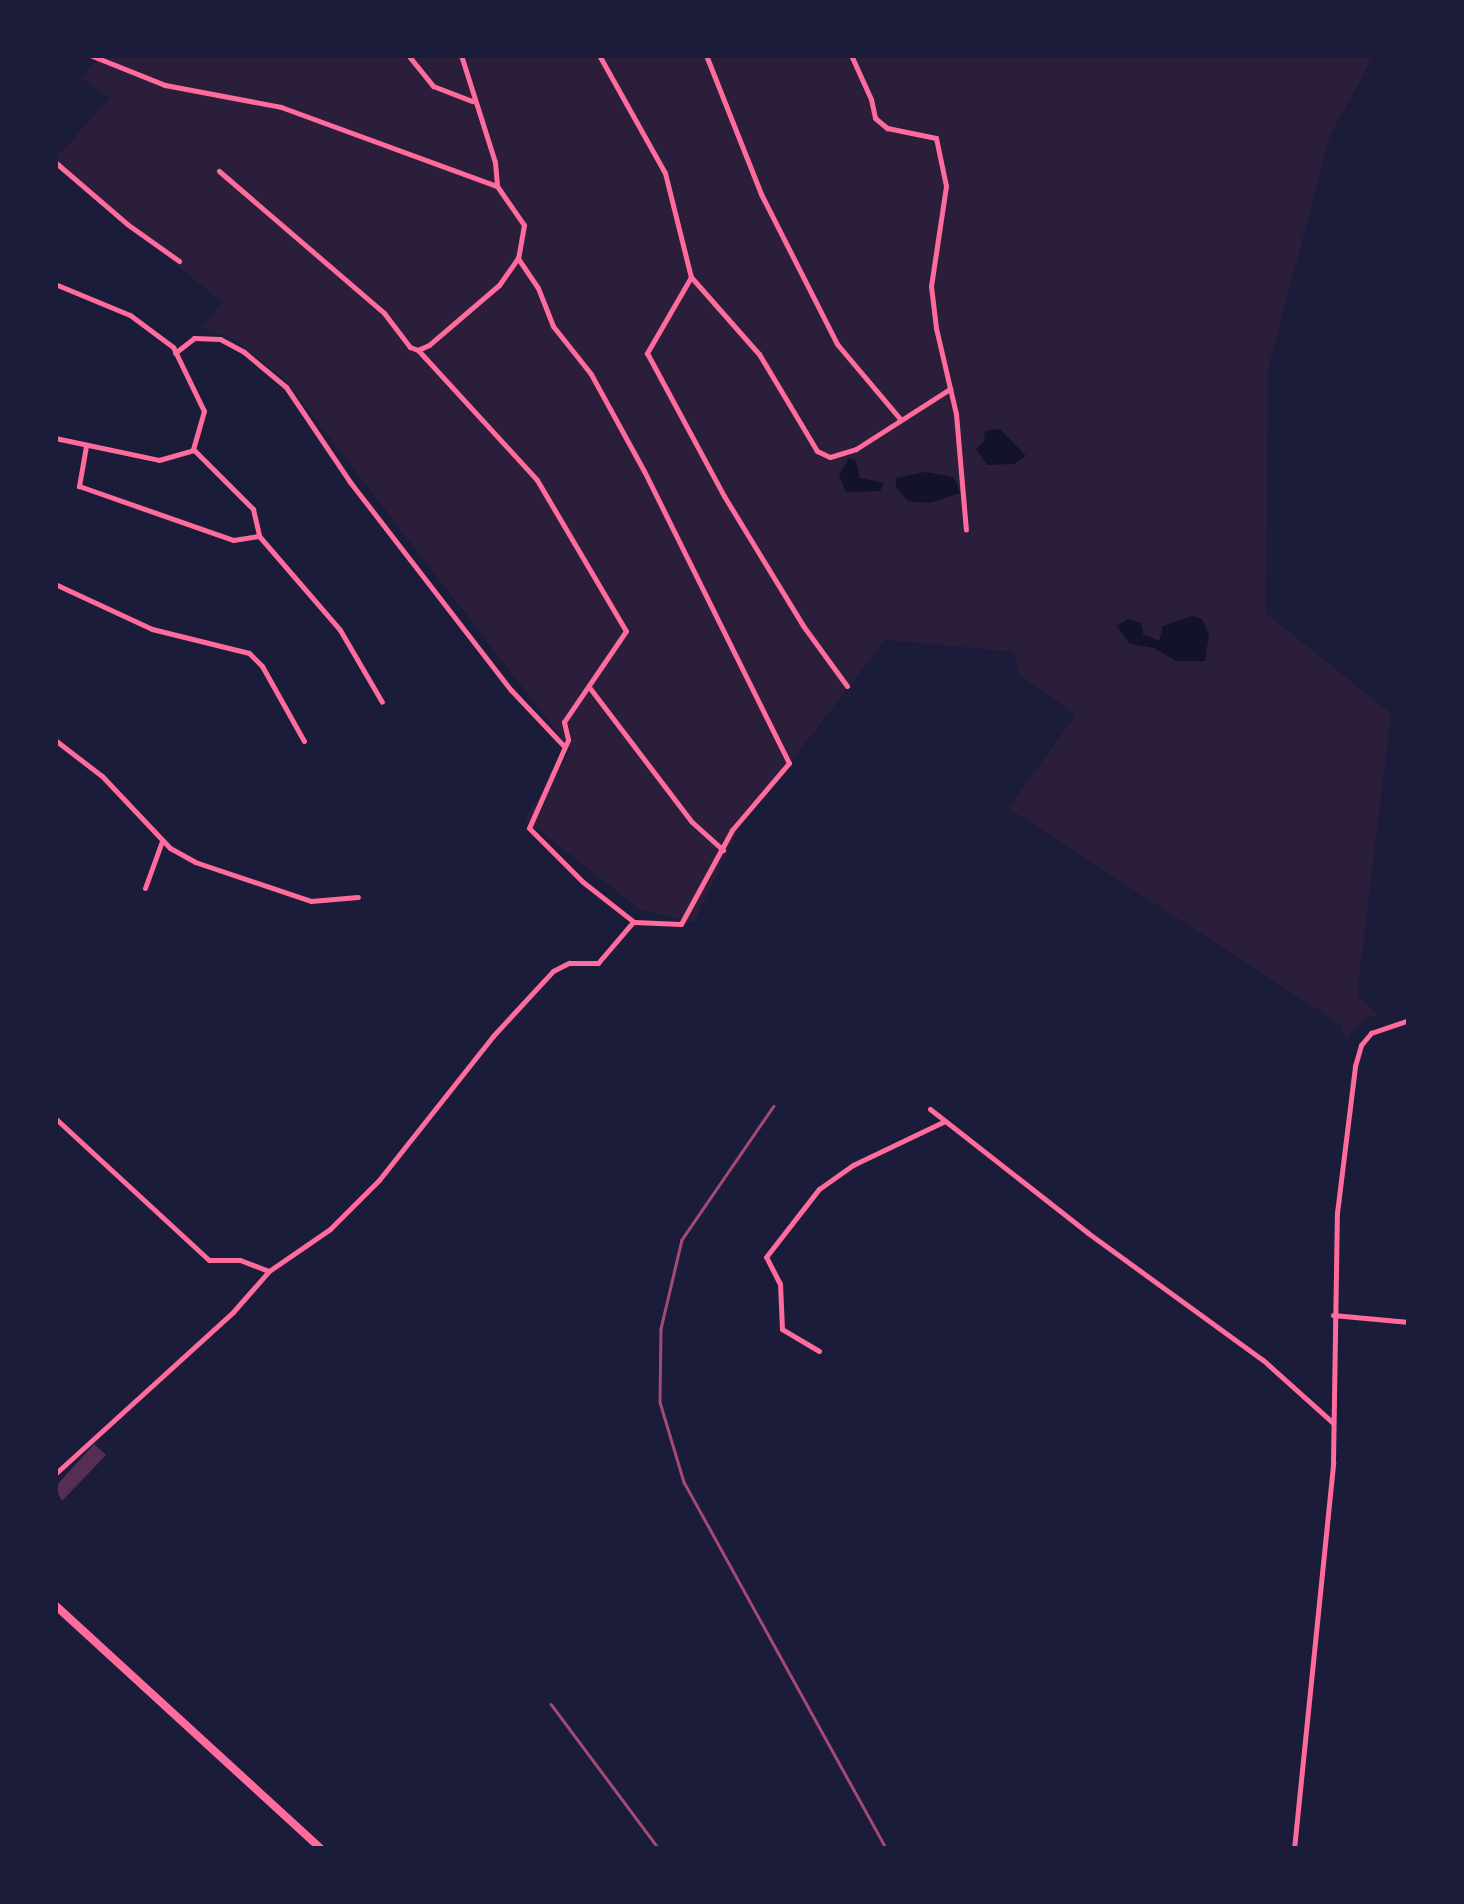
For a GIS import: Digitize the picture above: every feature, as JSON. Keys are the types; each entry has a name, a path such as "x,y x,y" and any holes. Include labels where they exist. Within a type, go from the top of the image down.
{"main road":[{"path":"55,1605 321,1849"}],"street":[{"path":"90,55 164,85 281,107 497,186"},
{"path":"408,55 433,86 474,102"},
{"path":"414,348 429,345 498,284 518,258 524,226 497,186 494,162 461,55"},
{"path":"599,55 665,173 692,277 760,354 817,450 830,456 856,449 950,388"},
{"path":"706,55 773,221 837,344 901,420"},
{"path":"850,55 872,99 874,118 887,128 936,138 946,186 931,286 956,414 966,530"},
{"path":"55,162 127,224 180,261"},
{"path":"219,171 384,313 537,480 626,632 564,722 565,747 529,828 583,882 634,922 681,924 732,830 789,763 644,470 591,374 553,326 518,258"},
{"path":"692,277 646,352 724,496 804,627 847,686"},
{"path":"55,284 150,326 175,352 204,412 194,449"},
{"path":"175,352 194,338 220,339 244,352 286,387 350,482 511,690 565,747"},
{"path":"55,438 159,460 194,449"},
{"path":"86,446 79,486 233,540 259,536"},
{"path":"194,449 253,509 259,536 340,630 382,702"},
{"path":"55,584 152,629 249,654 262,666 304,742"},
{"path":"589,686 685,814 723,850"},
{"path":"55,740 102,776 162,840 194,862 311,901 358,897"},
{"path":"145,888 162,840"},
{"path":"55,1474 233,1312 270,1271 330,1229 379,1180 493,1036 554,971 569,962 598,963 634,922"},
{"path":"1294,1849 1333,1462 1337,1214 1355,1066 1361,1045 1371,1033 1409,1020"},
{"path":"930,1109 1088,1233 1264,1360 1332,1422"},
{"path":"55,1118 209,1260 240,1260 270,1271"},
{"path":"819,1351 782,1330 780,1284 766,1257 819,1188 854,1165 945,1120"},
{"path":"1333,1315 1409,1322"}],"shaded area":[{"path":"102,55 1374,55 1330,136 1268,369 1266,613 1391,714 1357,996 1378,1014 1363,1021 1346,1039 1340,1024 1008,808 1076,715 1018,674 1014,652 885,640 738,830 694,923 639,909 525,819 571,750 285,380 234,339 202,327 222,302 55,165 55,159 110,98 81,78"},
{"path":"1000,429 1026,456 1014,464 987,465 976,449 984,441 985,431"},
{"path":"849,458 856,461 860,478 884,483 880,491 846,492 839,476"},
{"path":"925,472 954,477 960,493 930,503 908,501 896,487 896,478"},
{"path":"1192,616 1202,619 1209,634 1205,661 1176,661 1154,648 1130,644 1117,626 1128,619 1141,623 1143,634 1159,641 1163,626"}],"building":[{"path":"94,1444 106,1455 62,1501 55,1487"}],"railway":[{"path":"774,1106 682,1240 661,1329 660,1402 684,1482 887,1849"},
{"path":"551,1704 659,1849"}]}
